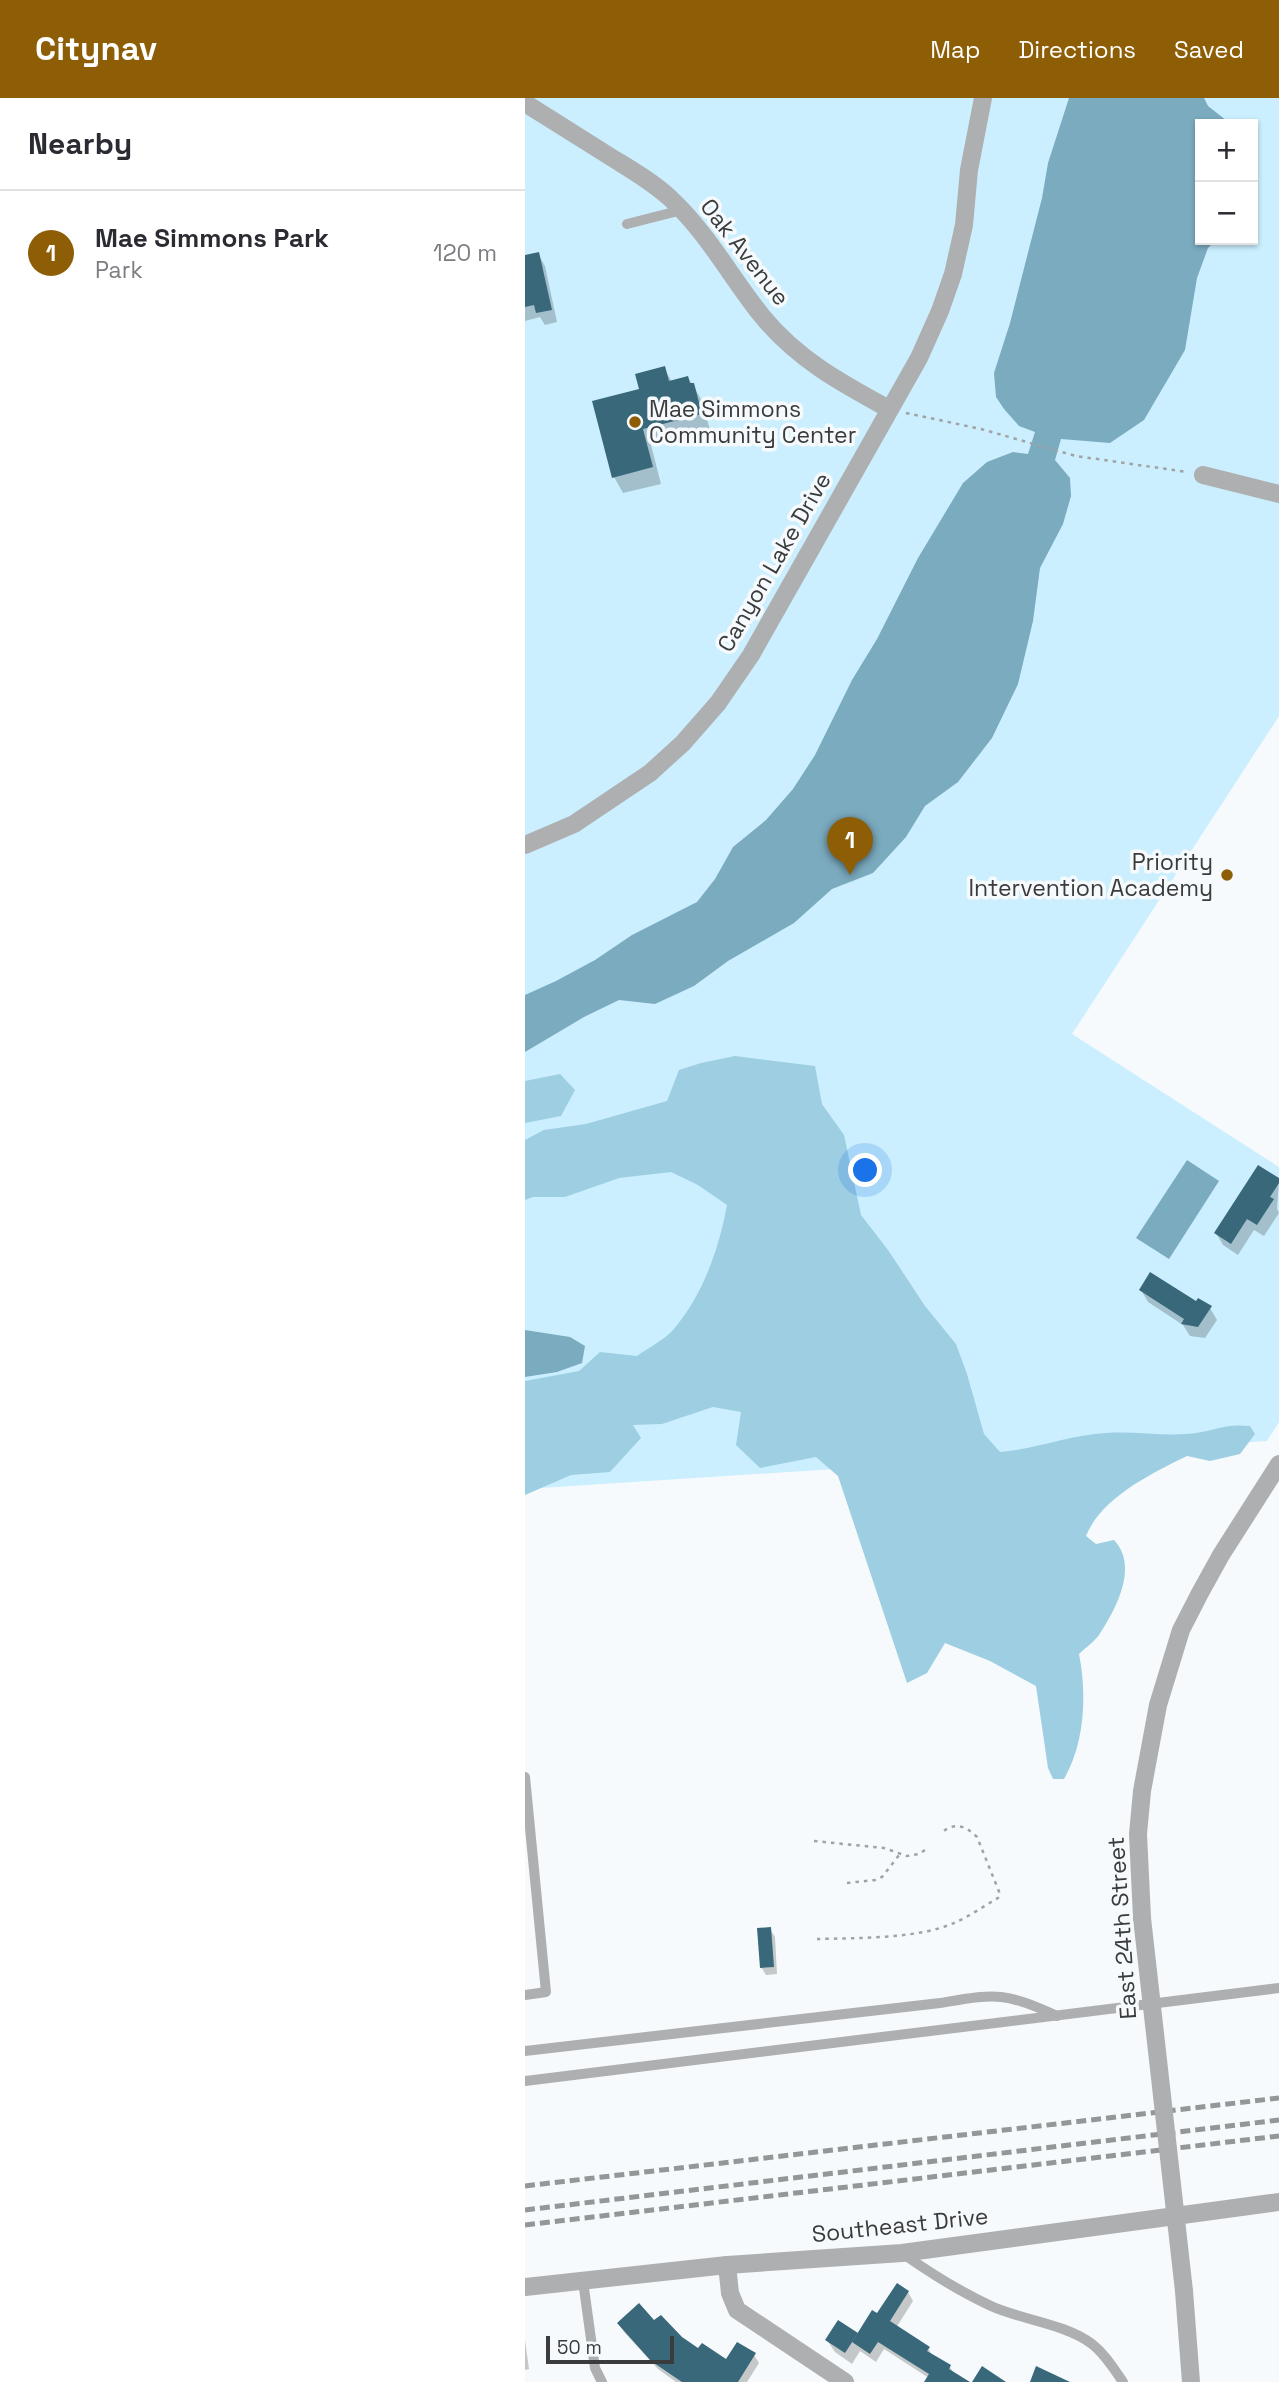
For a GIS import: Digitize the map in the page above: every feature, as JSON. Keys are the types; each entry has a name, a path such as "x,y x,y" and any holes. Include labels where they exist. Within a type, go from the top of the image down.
{"street":[{"name":"Canyon Lake Drive","path":"525,845 574,824 650,773 683,743 718,703 751,655 919,358 940,311 953,274 964,225 969,170 983,98"},
{"name":"Oak Avenue","path":"525,103 641,176 682,210 719,253 762,316 790,347 824,374 889,409"},
{"path":"1203,475 1279,494"},
{"name":"East 24th Street","path":"1191,2382 1184,2291 1142,1918 1138,1835 1142,1791 1158,1705 1181,1630 1221,1555 1279,1464"},
{"name":"Southeast Drive","path":"525,2287 727,2265 902,2253 1279,2202"},
{"path":"727,2265 730,2293 737,2310 845,2382"}],"lane":[{"path":"627,224 682,210"},
{"path":"525,1777 530,1882 546,1993 525,1995"},
{"path":"525,2081 1279,1988"},
{"path":"525,2050 991,1995 1026,2002 1057,2017"},
{"path":"902,2253 934,2276 991,2306 1076,2334 1094,2345 1123,2382"},
{"path":"583,2281 595,2368 603,2382"}],"path":[{"path":"889,409 981,429 1076,456 1203,475"},
{"path":"817,1939 898,1934 937,1928 954,1923 998,1898 1000,1894 977,1837 970,1830 956,1825 949,1826 941,1833"},
{"path":"814,1841 884,1848 907,1856 925,1850"},
{"path":"847,1883 882,1877 900,1854"}],"shaded area":[{"path":"525,98 1279,98 1279,716 1072,1034 1279,1167 1279,1422 1267,1441 525,1489"},
{"path":"1069,98 1204,98 1208,106 1225,119 1195,119 1195,245 1211,245 1197,278 1185,350 1144,420 1110,443 1061,439 1055,460 1070,478 1071,496 1063,524 1040,568 1033,621 1018,684 992,738 958,782 925,806 906,837 873,873 832,889 794,923 728,961 694,986 655,1004 619,1000 525,1052 525,995 595,960 632,935 697,902 715,879 733,847 766,820 793,789 815,755 918,558 963,483 987,462 1013,452 1028,454 1035,432 1019,426 1004,409 996,397 994,373 1010,323 1042,198 1048,163"},
{"path":"735,1056 815,1066 822,1104 844,1135 861,1215 925,1306 956,1344 984,1434 1000,1452 1106,1433 1187,1434 1241,1425 1250,1426 1255,1434 1240,1454 1210,1461 1187,1456 1159,1470 1115,1498 1093,1522 1086,1536 1096,1544 1114,1540 1125,1562 1125,1575 1118,1600 1106,1625 1097,1638 1079,1654 1083,1685 1082,1718 1076,1750 1064,1779 1053,1779 1048,1768 1036,1686 990,1661 945,1643 927,1673 907,1683 838,1476 816,1457 760,1468 736,1445 741,1412 713,1407 662,1424 633,1425 641,1438 610,1472 571,1475 525,1495 525,1381 579,1371 600,1352 637,1356 661,1341 684,1316 701,1287 719,1238 727,1205 698,1185 671,1172 619,1178 565,1197 533,1197 525,1200 525,1140 544,1130 586,1124 667,1101 679,1070"},
{"path":"560,1074 575,1090 561,1116 525,1123 525,1081"},
{"path":"1187,1160 1219,1181 1169,1259 1136,1238"},
{"path":"525,1330 570,1337 585,1346 582,1363 557,1372 525,1377"}],"building":[{"path":"539,252 552,310 536,313 534,305 525,307 525,255"},
{"name":"Mae Simmons Community Center","path":"665,366 669,381 688,376 690,383 694,383 702,414 643,429 653,467 612,478 592,401 639,389 635,374"},
{"path":"1258,1165 1279,1178 1279,1183 1270,1197 1274,1199 1257,1225 1247,1219 1231,1244 1214,1233"},
{"path":"1150,1272 1196,1301 1198,1298 1212,1306 1198,1327 1181,1324 1184,1319 1139,1290"},
{"path":"771,1927 774,1967 760,1968 757,1928"},
{"path":"897,2283 909,2291 890,2321 930,2347 927,2351 951,2365 949,2369 970,2382 924,2382 929,2374 878,2342 870,2354 852,2342 872,2310 877,2313"},
{"path":"639,2303 654,2320 661,2315 682,2337 698,2348 702,2343 726,2359 737,2342 756,2353 738,2382 682,2382 651,2361 617,2323"},
{"path":"838,2320 858,2333 845,2353 825,2340"},
{"path":"982,2366 1006,2382 972,2382"},
{"path":"1036,2366 1070,2382 1030,2382"}],"railway":[{"path":"525,2186 1279,2098"},
{"path":"525,2210 1279,2120"},
{"path":"525,2225 1279,2136"}],"place":[{"name":"Mae Simmons Community Center","path":"635,422"},
{"name":"Mae Simmons Park","path":"850,875"},
{"name":"Priority Intervention Academy","path":"1227,875"}]}
